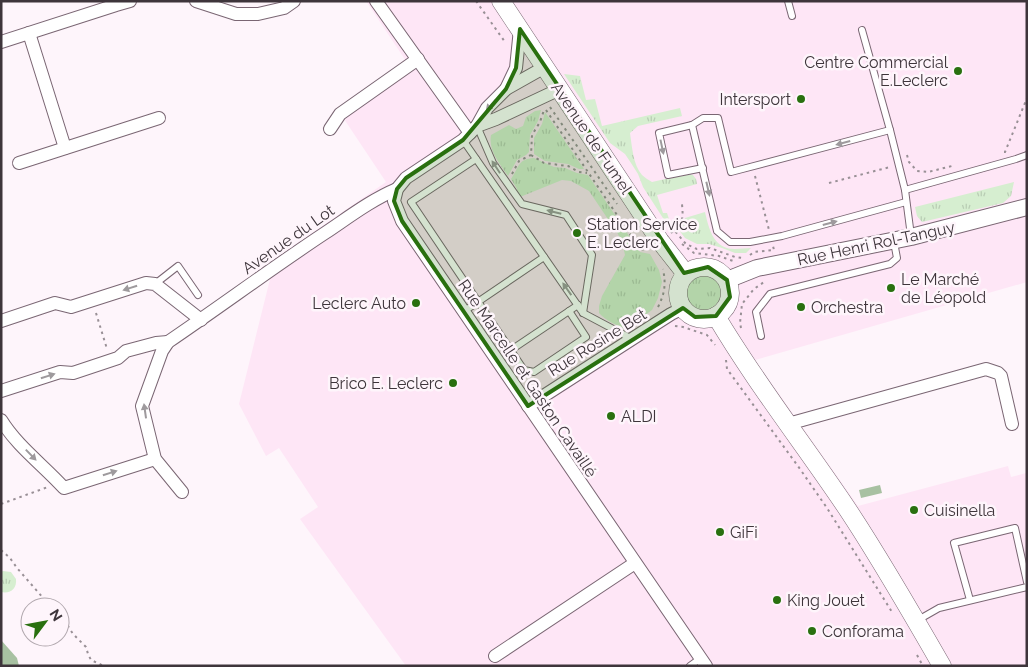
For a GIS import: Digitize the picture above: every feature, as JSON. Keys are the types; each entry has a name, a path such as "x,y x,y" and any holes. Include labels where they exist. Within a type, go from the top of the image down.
{"main road":[{"name":"Avenue de Fumel","path":"501,1 545,67 552,92 665,239 686,274"},
{"path":"700,267 716,269 727,280 730,296 727,304 716,316 702,318 688,313 679,300 678,291 681,282 686,274 692,270 700,267"},
{"path":"716,316 730,353 788,424 846,507 885,568 942,666"}],"street":[{"path":"1,42 29,33 89,7 130,1"},
{"path":"196,1 236,14 258,14 284,8 294,1"},
{"path":"376,1 470,133"},
{"path":"506,89 516,68 520,29"},
{"path":"29,33 65,148"},
{"path":"330,129 340,114 418,59"},
{"path":"470,133 488,108 506,89 545,67"},
{"path":"397,188 406,178 470,133 552,92"},
{"path":"20,163 159,118"},
{"name":"Rue Marcelle et Gaston Cavaillé","path":"397,188 394,201 402,221 703,662"},
{"name":"Avenue du Lot","path":"168,342 304,247 380,196 397,188"},
{"name":"Rue Henri Rol-Tanguy","path":"727,280 757,268 894,241 1027,207"},
{"path":"1,321 55,303 72,307 146,283 155,284 201,320"},
{"name":"Rue Rosine Bet","path":"528,406 657,323 684,308"},
{"path":"1,391 60,372 73,373 118,358 126,351 156,343 168,342"},
{"path":"168,342 162,351 142,406 155,459 182,492"},
{"path":"788,424 986,369 998,372 1001,376 1012,424"},
{"path":"1,420 33,458 62,485 155,459"},
{"path":"495,656 635,563"}],"lane":[{"path":"788,1 792,16"},
{"path":"862,30 905,190 911,237"},
{"path":"703,168 668,175 659,132 692,125 703,118 718,118 731,172 890,130"},
{"path":"692,125 717,231 730,242 750,242 782,236 906,202"},
{"path":"470,133 476,159 583,313 632,339"},
{"path":"470,133 485,147 493,163 522,204 566,215 592,255 583,313"},
{"path":"905,190 1016,160 1027,155"},
{"path":"476,159 411,202 524,370 534,372 586,337 569,311"},
{"path":"503,197 512,190"},
{"path":"761,336 756,312 770,294 890,264 897,258 894,241"},
{"path":"463,312 544,257"},
{"path":"155,284 178,266 198,295"},
{"path":"511,350 578,305"},
{"path":"970,600 954,543 1015,528 1027,582"},
{"path":"916,621 939,608 1027,587"},
{"path":"690,666 703,662"}],"path":[{"path":"476,1 508,46"},
{"path":"552,92 617,205"},
{"path":"996,154 1005,152 1027,98"},
{"path":"531,155 532,135 540,122 545,108 640,249 665,239 680,225 683,218 682,204"},
{"path":"906,152 909,162 917,171 928,172 953,166"},
{"path":"531,155 544,162 568,166 579,172 588,173"},
{"path":"506,181 511,177 518,162 531,155"},
{"path":"829,183 909,162"},
{"path":"665,239 697,249 710,248 736,257 745,258 754,252 774,250 752,167"},
{"path":"665,239 694,253 718,256 733,262"},
{"path":"661,264 666,281 663,297 652,315 657,323 662,330 672,326 683,327 706,335 730,353 726,369 822,500 892,612"},
{"path":"743,332 740,323 742,304 754,288 764,282 757,268"},
{"path":"92,301 111,360"},
{"path":"1,504 62,485"},
{"path":"1,550 42,597"},
{"path":"70,629 86,647 91,660 104,666"},
{"path":"915,651 923,666"}],"highlighted area":[{"path":"520,29 684,273 708,267 727,280 730,297 716,316 695,317 683,308 528,406 402,221 394,201 397,189 406,178 463,140 506,89 516,68"}],"shaded area":[{"path":"366,1 1027,1 1027,282 755,360 858,506 1008,466 1011,477 1026,473 1027,666 406,666 300,519 318,507 279,448 266,456 239,404 275,259 386,182 344,119 412,70"},
{"path":"880,485 882,493 861,498 859,490"},
{"path":"1,640 17,658 19,666 1,666"}],"green space":[{"path":"564,74 580,76 586,100 595,99 602,126 680,108 682,116 638,126 630,133 633,155 639,171 646,178 652,182 687,174 693,175 696,179 697,184 657,195 663,213 667,213 670,222 681,219 679,224 670,229 643,187 638,174 625,154 610,143"},
{"path":"541,110 538,121 530,135 529,152 517,160 508,176 493,152 491,135 509,125 516,129 523,126 526,117 535,111"},
{"path":"545,112 584,169 568,164 545,161 534,154 534,138 542,124"},
{"path":"534,158 554,167 565,168 588,175 640,252 650,254 659,270 662,282 658,298 652,310 626,329 608,321 599,313 602,296 625,255 618,234 589,191 571,181 562,180 520,197 511,179 521,162"},
{"path":"1014,182 1011,196 1003,203 922,222 917,216 915,207"},
{"path":"705,212 714,238 718,243 732,249 751,248 746,253 735,253 709,244 697,244 685,238 678,229 682,227 685,218"},
{"path":"703,274 715,280 721,292 715,304 703,310 691,304 685,292 691,280"},
{"path":"1,572 11,572 16,579 14,588 8,592 1,592"}],"place":[{"name":"Centre Commercial E.Leclerc","path":"958,71"},
{"name":"Intersport","path":"801,99"},
{"name":"Station Service E. Leclerc","path":"577,233"},
{"name":"Le Marché de Léopold","path":"891,288"},
{"name":"Leclerc Auto","path":"416,303"},
{"name":"Orchestra","path":"801,307"},
{"name":"Brico E. Leclerc","path":"453,383"},
{"name":"ALDI","path":"611,416"},
{"name":"Cuisinella","path":"914,510"},
{"name":"GiFi","path":"720,532"},
{"name":"King Jouet","path":"777,600"},
{"name":"Conforama","path":"812,631"}]}
